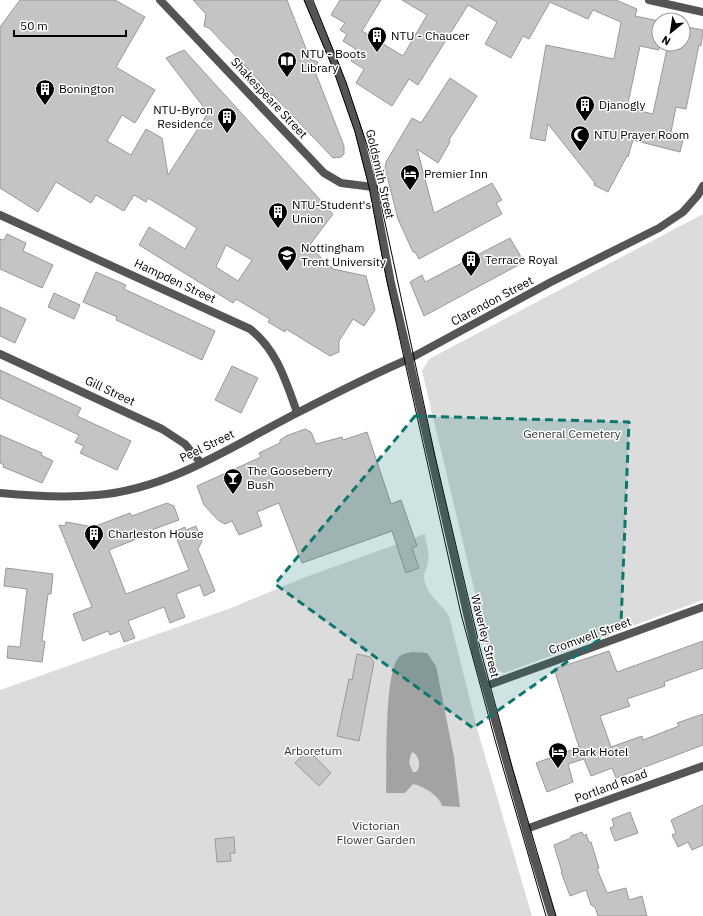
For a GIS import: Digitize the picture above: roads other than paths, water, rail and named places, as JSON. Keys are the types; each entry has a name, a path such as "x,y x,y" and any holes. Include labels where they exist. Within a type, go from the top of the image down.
{"street":[{"name":"Shakespeare Street","path":"160,0 324,173 341,183 373,187"},
{"name":"Goldsmith Street","path":"308,0 338,73 358,129 373,187 391,283 409,359"},
{"path":"649,0 703,12"},
{"name":"Clarendon Street","path":"409,359 551,282 659,228 683,212 698,195 703,186"},
{"name":"Hampden Street","path":"0,216 250,329 261,338 271,351 282,372 297,412"},
{"name":"Gill Street","path":"0,354 162,429 185,444 201,463"},
{"name":"Peel Street","path":"0,493 49,496 98,495 153,483 201,463 297,412 409,359"},
{"name":"Waverley Street","path":"409,359 449,540 486,686 552,916"},
{"name":"Cromwell Street","path":"486,686 703,607"},
{"name":"Portland Road","path":"526,829 703,766"}],"tram line":[{"path":"304,0 332,66 355,132 369,187 386,277 461,614 495,740 546,916"},
{"path":"313,0 346,82 371,157 435,456 480,648 513,770 556,916"}],"place":[{"name":"NTU - Chaucer","path":"377,53"},
{"name":"NTU - Boots Library","path":"287,78"},
{"name":"Bonington","path":"45,106"},
{"name":"Djanogly","path":"585,122"},
{"name":"NTU-Byron Residence","path":"227,134"},
{"name":"NTU Prayer Room","path":"580,152"},
{"name":"Premier Inn","path":"410,191"},
{"name":"NTU-Student's Union","path":"278,229"},
{"name":"Nottingham Trent University","path":"287,272"},
{"name":"Terrace Royal","path":"471,277"},
{"name":"The Gooseberry Bush","path":"233,495"},
{"name":"Charleston House","path":"94,551"},
{"name":"Park Hotel","path":"558,769"}],"park label":[{"name":"General Cemetery","path":"572,434"},
{"name":"Arboretum","path":"313,751"},
{"name":"Victorian Flower Garden","path":"376,833"}]}
